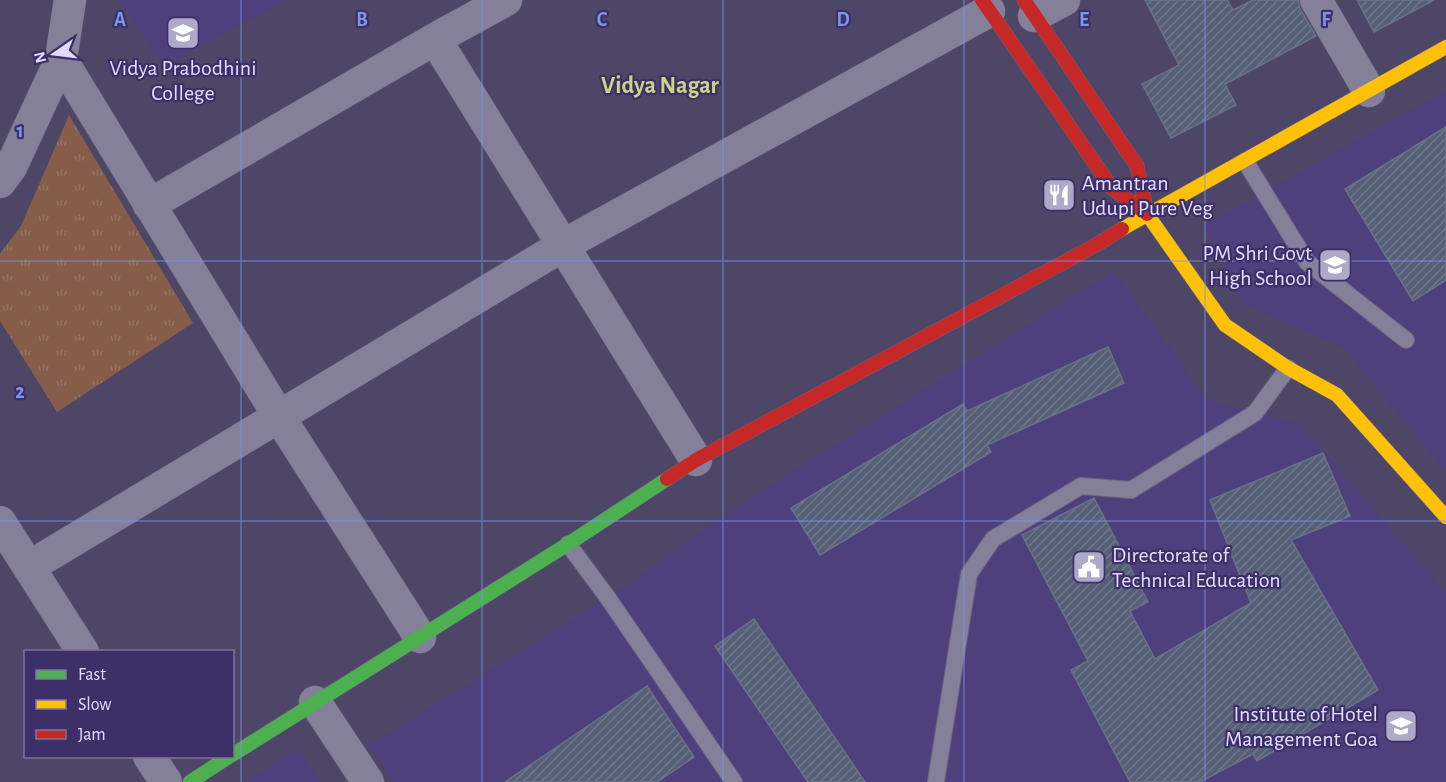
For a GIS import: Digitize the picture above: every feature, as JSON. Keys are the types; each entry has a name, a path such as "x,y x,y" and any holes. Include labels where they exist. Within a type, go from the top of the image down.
{"street":[{"path":"0,183 10,167 61,59 70,0"},
{"path":"149,205 506,0"},
{"path":"1064,0 1029,8 1137,166 1147,214"},
{"path":"1316,0 1369,91"},
{"path":"29,567 562,246 985,5 1112,189 1147,214 1225,325 1288,368 1337,395 1446,517"},
{"path":"435,39 696,460"},
{"path":"234,754 568,544 696,460 1096,245 1147,214 1446,47"},
{"path":"61,59 278,415 420,637"},
{"path":"0,522 82,650"},
{"path":"315,702 368,782"},
{"path":"151,758 166,782"},
{"path":"190,782 228,758"}],"lane":[{"path":"1245,161 1307,262 1406,340"},
{"path":"936,781 969,574 993,539 1081,486 1131,490 1255,413 1288,368"},
{"path":"568,544 608,598 734,782"}],"shaded area":[{"name":"Vidya Prabodhini College","path":"119,0 287,0 164,66"},
{"name":"PM Shri Govt High School","path":"1446,90 1446,472 1343,347 1245,305 1204,226"},
{"path":"1114,271 1207,400 1299,424 1446,592 1446,782 394,782 369,745 608,598 736,507"},
{"path":"298,749 320,782 245,782"}],"green space":[{"path":"69,115 193,323 57,412 0,321 0,254 21,226"}],"building":[{"path":"1145,0 1227,0 1233,10 1253,0 1298,0 1300,9 1316,36 1225,84 1236,105 1171,138 1142,84 1179,65"},
{"path":"1357,0 1434,0 1374,32"},
{"path":"1446,127 1446,280 1413,301 1345,189"},
{"path":"1108,347 1124,383 987,445 991,452 820,555 791,508 963,404 967,411"},
{"path":"1323,453 1350,516 1291,540 1378,690 1257,761 1253,754 1200,782 1130,782 1071,670 1088,661 1022,535 1094,498 1148,602 1130,611 1155,659 1251,603 1210,500"},
{"path":"754,619 865,782 808,782 715,646"},
{"path":"647,686 694,757 657,782 505,782"}],"traffic: fast":[{"path":"234,754 568,544 667,479"},
{"path":"190,782 227,758"}],"traffic: slow":[{"path":"1122,229 1446,47"},
{"path":"1140,209 1147,214 1225,325 1288,368 1337,395 1446,517"}],"traffic: jam":[{"path":"982,0 1112,188 1140,209"},
{"path":"1024,0 1137,166 1147,214"},
{"path":"667,479 696,460 1122,229"}],"place":[{"name":"Vidya Prabodhini College","path":"183,33"},
{"name":"Amantran Udupi Pure Veg","path":"1059,195"},
{"name":"PM Shri Govt High School","path":"1335,265"},
{"name":"Directorate of Technical Education","path":"1089,567"},
{"name":"Institute of Hotel Management Goa","path":"1401,726"}],"district":[{"name":"Vidya Nagar","path":"660,85"}]}
